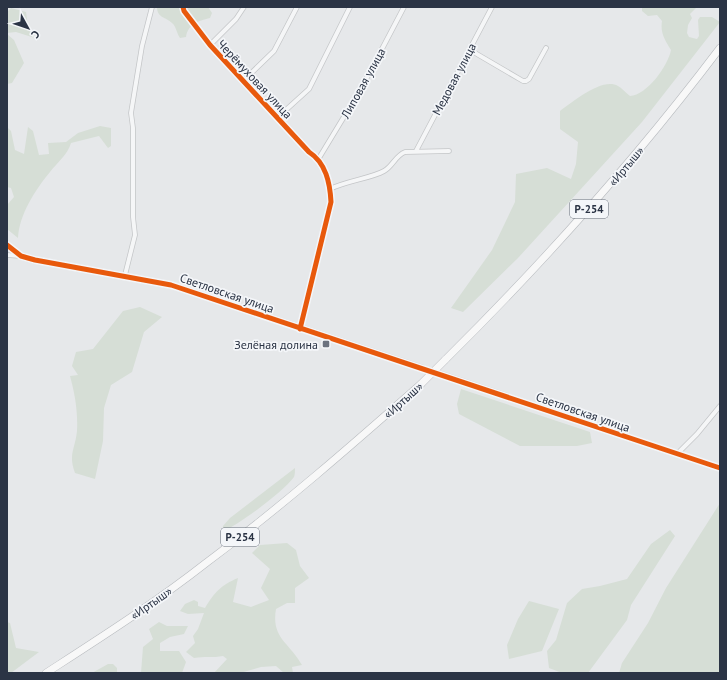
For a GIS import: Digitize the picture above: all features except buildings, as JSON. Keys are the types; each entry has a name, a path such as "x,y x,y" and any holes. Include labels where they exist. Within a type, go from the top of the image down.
{"highway":[{"name":"«Иртыш»","path":"46,673 104,636 205,564 279,506 421,384 547,256 600,197 660,125 720,48"}],"street":[{"path":"125,275 135,236 133,217 133,128 130,113 142,46 152,7"},
{"path":"210,45 236,19 244,7"},
{"path":"243,81 274,51 297,7"},
{"path":"277,118 309,89 350,7"},
{"name":"Липовая улица","path":"319,158 362,87 404,7"},
{"name":"Медовая улица","path":"416,151 492,7"},
{"name":"Черёмуховая улица","path":"183,8 210,45 309,152 319,158"},
{"path":"470,50 523,81 526,81 530,79 546,48"},
{"path":"330,188 384,172 398,154 404,152 449,151"},
{"path":"300,328 331,202 330,188 319,158"},
{"path":"7,245 21,256"},
{"path":"7,255 21,256"},
{"name":"Светловская улица","path":"21,256 35,260 125,275 171,285 422,368"},
{"name":"Светловская улица","path":"440,374 720,468"},
{"path":"677,454 697,434 720,406"}],"shaded area":[{"path":"157,7 208,7 212,13 210,18 191,26 186,37 180,38 173,24 158,13"},
{"path":"642,7 697,7 690,14 692,18 688,25 687,33 689,37 697,39 699,36 698,20 700,17 712,17 720,22 642,122 518,258 463,312 451,308 492,250 515,202 516,174 547,168 571,179 576,164 578,142 560,129 560,111 588,92 604,85 611,84 618,86 630,96 637,94 643,91 656,79 666,64 671,50 662,33 662,21 657,15 648,16 642,11"},
{"path":"11,8 26,12 28,26 35,38 16,32 7,33 7,12"},
{"path":"7,34 14,40 24,63 12,83 7,84"},
{"path":"100,126 111,128 111,146 108,148 99,136 71,143 65,155 44,179 29,203 21,221 18,238 7,229 7,205 14,197 11,188 7,187 7,127 11,131 15,150 24,154 28,127 33,131 39,155 49,154 48,143 66,142 78,133"},
{"path":"140,307 162,317 144,332 132,372 111,385 104,408 103,441 95,479 75,473 72,456 77,431 77,410 70,376 78,375 72,366 76,352 93,349 123,311"},
{"path":"461,389 590,432 592,443 577,446 520,446 459,414 457,404"},
{"path":"295,468 294,477 281,491 250,515 222,532 223,526 230,518"},
{"path":"720,503 719,673 619,673 622,663 648,623 666,588"},
{"path":"670,530 675,536 631,605 627,620 588,673 562,673 549,668 547,651 556,640 567,603 582,589 627,579 651,544"},
{"path":"287,543 296,550 300,566 309,578 295,588 295,603 287,603 276,609 275,619 276,627 282,639 302,665 292,667 293,673 284,673 276,666 261,667 240,673 214,673 227,659 223,656 194,658 186,652 195,643 193,636 198,629 204,613 188,614 180,611 185,604 194,600 198,602 198,606 205,608 218,590 238,578 233,602 251,607 269,600 261,588 270,569 252,553 260,545"},
{"path":"529,601 559,609 542,651 509,659 507,645 518,619"},
{"path":"7,622 10,623 16,648 39,652 11,673 7,673"},
{"path":"159,622 167,626 188,626 184,634 170,637 160,643 160,651 179,651 186,662 182,673 141,673 143,647 153,639 149,629"},
{"path":"108,664 113,664 117,668 117,673 92,673"}],"cycle path":[{"path":"183,7 184,11 210,45 315,157 326,174 330,188 331,202 300,329"},
{"path":"7,245 21,256 35,260 171,285 720,468"}],"place":[{"name":"Зелёная долина","path":"326,344"}]}
